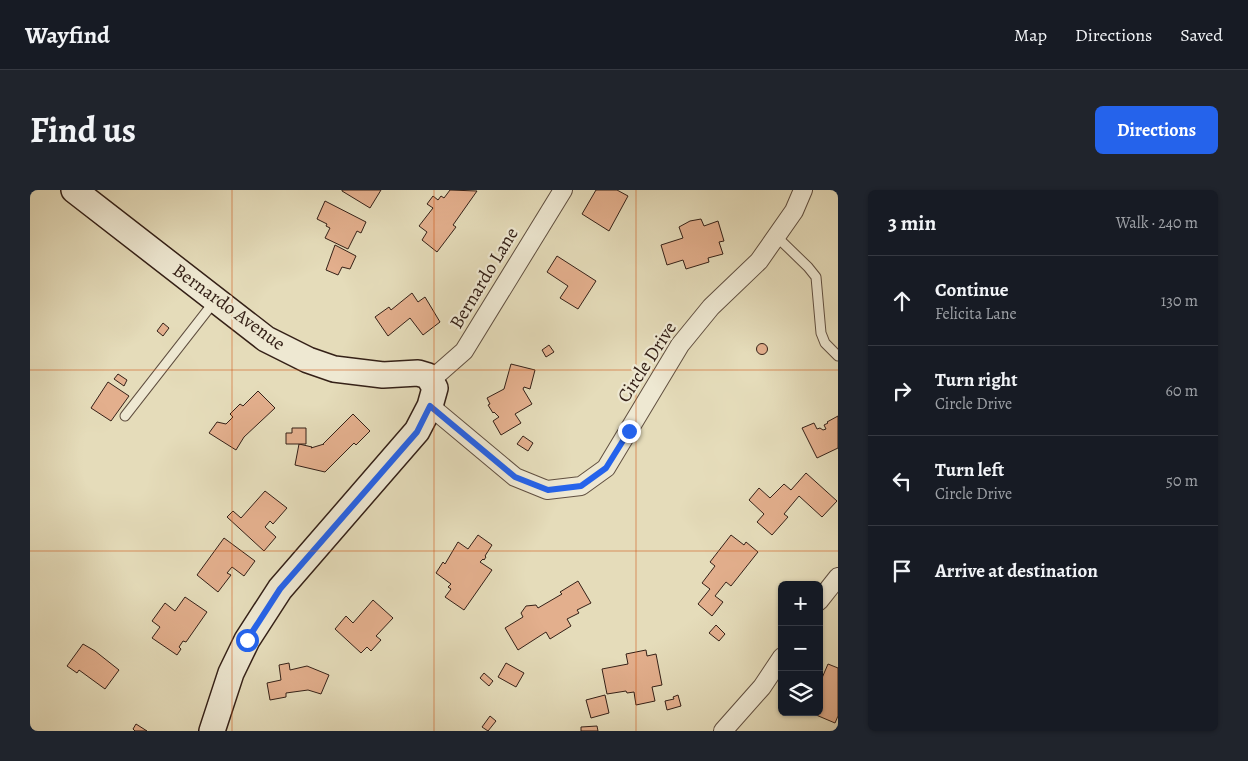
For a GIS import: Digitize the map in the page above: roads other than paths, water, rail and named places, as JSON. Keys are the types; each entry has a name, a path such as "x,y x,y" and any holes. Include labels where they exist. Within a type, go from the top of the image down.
{"street":[{"name":"Bernardo Avenue","path":"74,190 266,339 308,360 334,369 383,375 418,373 428,376 431,380"},
{"name":"Bernardo Lane","path":"431,380 464,351 563,190"},
{"name":"Circle Drive","path":"430,406 515,477 548,490 581,486 606,468 680,345 711,306 759,261 794,211 803,190"},
{"path":"212,731 231,673 247,640 280,589 417,432 430,406 435,388 431,380"},
{"path":"823,596 838,577"},
{"path":"723,731 762,687 778,663"}],"lane":[{"path":"776,236 816,277 821,333 825,343 838,356"},
{"path":"125,416 216,299"}]}
